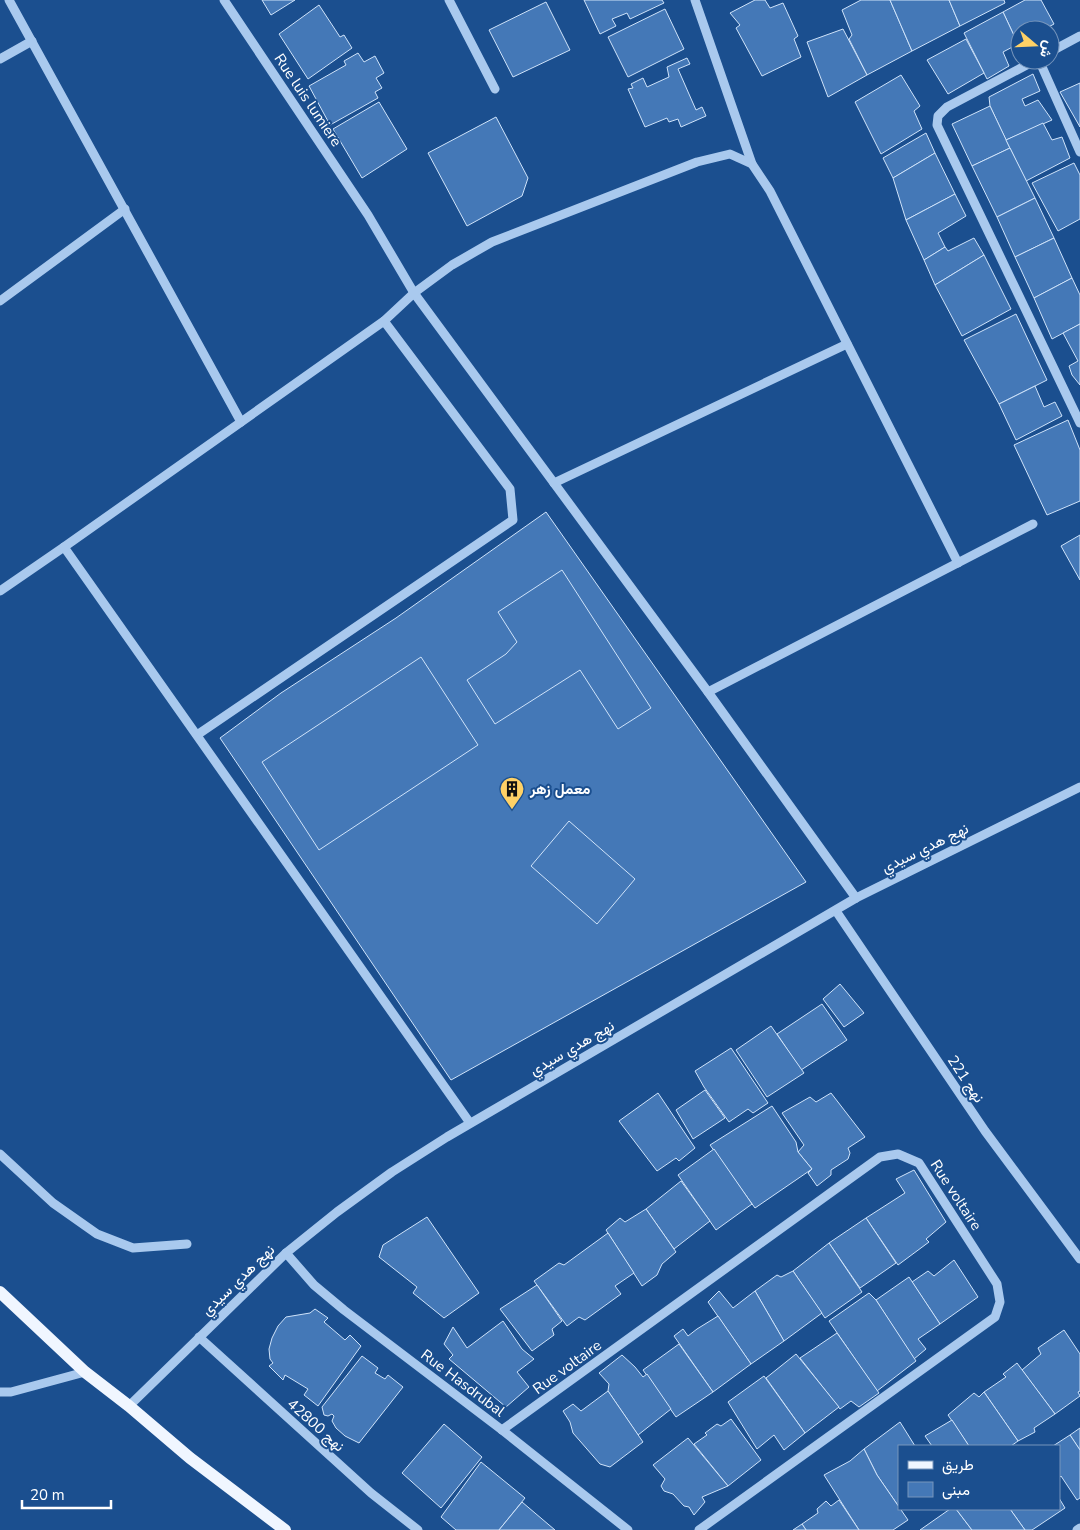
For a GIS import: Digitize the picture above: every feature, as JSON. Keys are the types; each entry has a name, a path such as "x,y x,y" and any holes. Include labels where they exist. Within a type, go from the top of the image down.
{"main road":[{"path":"0,1292 85,1372 190,1458 285,1530"}],"street":[{"path":"9,0 241,422"},
{"name":"Rue luis lumiere","path":"224,0 368,215 414,293 708,692 856,898"},
{"path":"450,0 495,89"},
{"path":"695,0 752,164 770,191 958,563"},
{"path":"1060,47 1080,36"},
{"path":"0,59 32,41"},
{"path":"1018,70 947,107 938,116 937,125 1080,422"},
{"path":"1042,70 1080,152"},
{"path":"0,591 384,321 414,293 452,265 492,242 697,162 730,154 752,164"},
{"path":"0,301 124,210"},
{"path":"197,735 513,520 510,489 384,321"},
{"path":"554,483 847,344"},
{"path":"708,692 1034,524"},
{"path":"64,547 470,1123"},
{"name":"نهج هدي سيدي","path":"128,1406 286,1253 337,1212 392,1172 470,1123 856,898 1080,787"},
{"name":"نهج 221","path":"836,911 985,1131 1080,1259"},
{"path":"0,1154 53,1204 97,1234 133,1248 187,1244"},
{"name":"Rue voltaire","path":"502,1430 880,1157 898,1154 919,1163 997,1284 1000,1302 995,1317 699,1530"},
{"name":"Rue Hasdrubal","path":"286,1253 314,1285 344,1310 502,1430 628,1530"},
{"name":"نهج 42800","path":"199,1337 371,1493 418,1530"},
{"path":"0,1392 29,1387 85,1372"}],"building":[{"path":"262,0 295,0 271,15"},
{"path":"584,0 662,0 664,3 630,19 627,13 612,19 616,26 600,34"},
{"path":"755,0 765,0 770,8 783,3 798,36 794,39 801,57 762,76 736,28 740,25 730,13"},
{"path":"861,0 890,0 912,51 867,75 849,39 852,35 842,10"},
{"path":"890,0 949,0 960,26 912,51"},
{"path":"949,0 1004,0 1005,3 960,26"},
{"path":"1025,0 1041,0 1052,20 1010,20 1010,27 1003,12"},
{"path":"546,2 570,50 513,77 489,30"},
{"path":"319,5 340,37 344,35 352,48 308,79 279,34"},
{"path":"665,9 684,49 628,77 608,37"},
{"path":"1003,12 1010,27 1010,48 1003,52 1009,66 987,79 964,33"},
{"path":"843,29 867,75 828,97 807,42"},
{"path":"966,39 984,73 948,94 927,60"},
{"path":"358,53 364,62 375,56 384,73 376,78 382,88 375,92 378,98 330,125 309,86 346,65 344,61"},
{"path":"687,58 690,64 678,69 696,110 702,107 706,116 681,127 678,119 669,122 667,118 645,127 628,89 633,88 631,84 643,78 647,87 669,77 667,67"},
{"path":"1033,74 1040,91 1022,99 1025,106 1038,100 1052,120 1006,140 990,106 989,97"},
{"path":"901,75 920,106 914,111 922,129 881,154 855,102"},
{"path":"1080,83 1080,127 1060,92"},
{"path":"379,102 407,149 362,178 333,129"},
{"path":"990,106 1010,148 972,166 952,124"},
{"path":"496,117 528,178 522,196 467,226 428,153"},
{"path":"1043,123 1052,140 1062,137 1070,158 1026,181 1006,140"},
{"path":"926,133 935,153 893,178 883,158"},
{"path":"1010,148 1035,198 997,217 972,166"},
{"path":"935,153 955,194 906,220 893,178"},
{"path":"1074,163 1080,175 1080,219 1058,231 1032,183"},
{"path":"955,194 966,216 938,233 945,247 924,260 906,220"},
{"path":"1035,198 1054,238 1015,257 997,217"},
{"path":"974,238 984,255 935,285 924,260 945,247 948,251"},
{"path":"1054,238 1072,278 1034,298 1015,257"},
{"path":"984,255 1011,309 962,336 935,285"},
{"path":"1072,278 1080,295 1080,324 1052,339 1034,298"},
{"path":"1016,314 1047,380 999,404 964,340"},
{"path":"1080,324 1080,385 1072,375 1069,366 1078,361 1063,333"},
{"path":"1035,386 1044,407 1055,402 1062,416 1016,440 999,404"},
{"path":"1068,420 1080,450 1080,501 1047,515 1014,445"},
{"name":"معمل زهر","path":"546,512 806,882 451,1080 220,738 281,693 396,618"},
{"path":"1080,535 1080,580 1061,546"},
{"path":"562,570 651,708 618,729 580,670 495,724 467,680 506,654 517,642 498,612"},
{"path":"421,657 478,745 319,850 262,762"},
{"name":"معمل زهر","path":"569,821 635,879 597,924 531,866"},
{"path":"840,984 864,1013 844,1027 823,999"},
{"path":"822,1004 847,1040 801,1070 777,1034"},
{"path":"771,1026 804,1073 767,1097 736,1050"},
{"path":"731,1048 768,1103 753,1113 748,1109 729,1122 695,1071"},
{"path":"705,1090 725,1118 693,1139 676,1110"},
{"path":"658,1093 695,1148 679,1161 676,1158 657,1171 619,1121"},
{"path":"831,1093 865,1137 848,1148 850,1153 848,1159 831,1170 831,1175 817,1186 808,1173 812,1169 798,1152 804,1145 782,1113 810,1097 816,1102"},
{"path":"772,1106 796,1142 798,1152 812,1169 755,1208 710,1145"},
{"path":"714,1149 752,1204 716,1230 678,1175"},
{"path":"914,1170 946,1222 926,1239 929,1242 898,1265 866,1218 905,1193 896,1179"},
{"path":"681,1181 710,1221 674,1249 646,1209"},
{"path":"646,1209 676,1252 662,1264 657,1275 642,1286 606,1230 620,1218 625,1222"},
{"path":"427,1217 479,1293 444,1318 413,1293 417,1287 379,1257 383,1245"},
{"path":"866,1218 896,1263 860,1288 829,1243"},
{"path":"608,1233 634,1273 615,1286 621,1294 585,1320 579,1317 567,1326 534,1281 559,1263 564,1265"},
{"path":"829,1243 862,1292 825,1318 793,1271"},
{"path":"954,1260 978,1297 940,1324 912,1282 928,1271 934,1276"},
{"path":"793,1271 822,1313 784,1341 755,1291 777,1275 781,1277"},
{"path":"909,1277 940,1324 918,1339 926,1349 914,1359 876,1300"},
{"path":"537,1285 562,1321 552,1329 554,1335 532,1351 500,1309"},
{"path":"719,1291 733,1308 755,1291 784,1341 751,1364 708,1302"},
{"path":"869,1293 876,1300 916,1361 877,1391 829,1321"},
{"path":"315,1309 328,1318 324,1322 345,1340 350,1335 361,1346 318,1406 304,1395 308,1389 285,1375 283,1380 269,1366 273,1363 270,1359 269,1349 278,1326 286,1317 310,1313"},
{"path":"718,1316 751,1364 713,1392 674,1336 683,1329 688,1336"},
{"path":"503,1321 522,1349 534,1359 517,1372 529,1387 506,1407 449,1359 453,1355 444,1344 453,1327 467,1348"},
{"path":"1064,1330 1080,1354 1080,1391 1078,1392 1080,1396 1055,1414 1022,1370 1041,1354 1038,1348"},
{"path":"837,1333 879,1393 859,1407 851,1401 840,1409 800,1358"},
{"path":"679,1344 713,1392 676,1417 643,1370"},
{"path":"796,1354 839,1407 805,1433 766,1378"},
{"path":"622,1355 643,1377 647,1374 671,1409 638,1435 608,1391 609,1384 599,1373"},
{"path":"362,1356 378,1368 375,1373 385,1379 388,1375 403,1387 359,1443 345,1436 336,1428 332,1421 334,1416 332,1414 324,1415 322,1407"},
{"path":"1017,1363 1055,1414 1034,1428 1035,1432 1018,1441 984,1392 1006,1377 1003,1374"},
{"path":"764,1376 805,1433 784,1450 774,1435 757,1449 728,1402"},
{"path":"608,1391 643,1442 610,1467 600,1464 573,1433 570,1422 563,1411 573,1404 581,1411"},
{"path":"984,1392 1018,1441 1012,1445 968,1445 948,1415 974,1393 979,1397"},
{"path":"731,1419 761,1460 728,1486 694,1444 707,1435 705,1433 717,1424 721,1426"},
{"path":"952,1420 968,1445 931,1445 925,1436"},
{"path":"900,1422 914,1445 898,1445 898,1506 877,1475 864,1449"},
{"path":"444,1424 482,1457 441,1508 402,1473"},
{"path":"1080,1428 1080,1450 1070,1435"},
{"path":"1070,1435 1080,1450 1080,1498 1077,1500 1060,1477 1060,1445 1055,1445"},
{"path":"688,1438 728,1486 702,1497 705,1502 694,1515 689,1507 684,1506 673,1494 664,1491 661,1486 665,1479 653,1465"},
{"path":"864,1449 877,1475 898,1505 898,1510 901,1510 908,1520 893,1530 859,1530 824,1475 850,1461"},
{"path":"481,1462 525,1498 499,1530 456,1530 441,1517"},
{"path":"839,1500 859,1530 806,1530 802,1524 818,1513 817,1509 826,1501 831,1506"},
{"path":"1060,1500 1065,1508 1032,1530 1025,1530 1011,1510 1060,1510"},
{"path":"522,1502 555,1530 499,1530"},
{"path":"949,1510 957,1510 972,1530 920,1530"},
{"path":"957,1510 1011,1510 1025,1530 972,1530"},
{"path":"802,1524 806,1530 793,1530"}],"place":[{"name":"معمل زهر","path":"512,810"}]}
